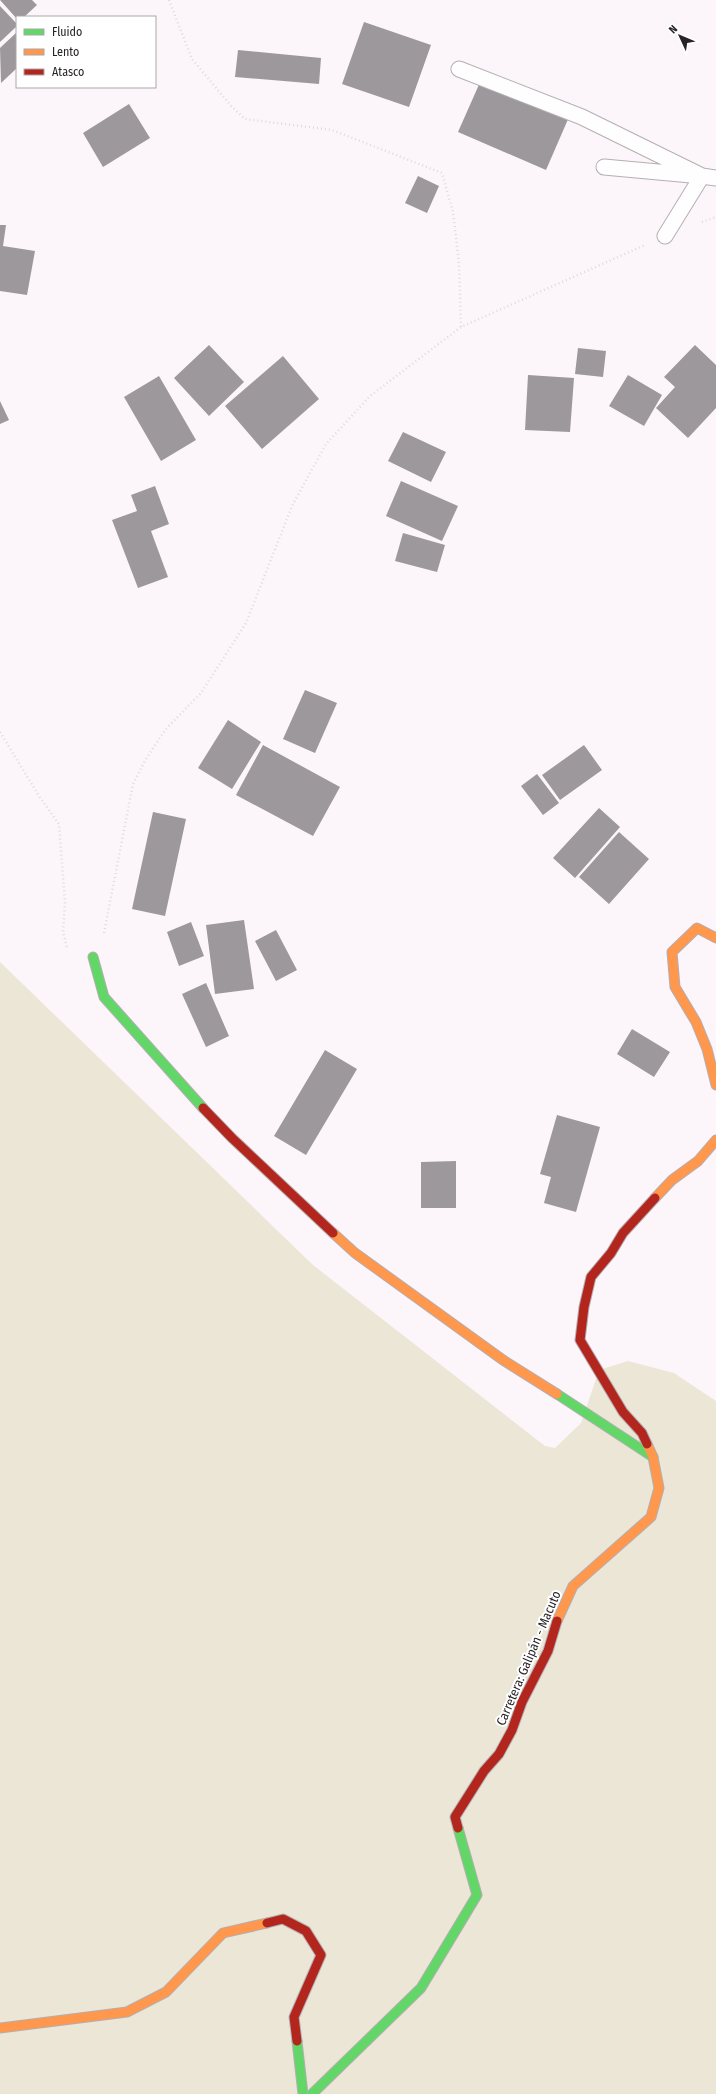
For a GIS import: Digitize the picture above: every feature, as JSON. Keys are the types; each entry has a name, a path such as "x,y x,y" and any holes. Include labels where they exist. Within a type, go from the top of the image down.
{"street":[{"path":"716,938 697,928 672,952 675,987 696,1022 707,1049 716,1085"},
{"path":"93,957 104,997 146,1045 232,1138 355,1253 503,1360 575,1405 653,1457"},
{"name":"Carretera: Galipán - Macuto","path":"312,2094 421,1988 477,1895 455,1817 484,1771 499,1754 512,1730 522,1702 548,1651 559,1614 573,1586 630,1538 651,1518 659,1488 653,1457 642,1433 623,1412 580,1340 584,1307 591,1277 611,1253 623,1233 672,1180 698,1161 716,1140"},
{"path":"0,2028 127,2012 166,1992 223,1933 282,1920 306,1931 321,1955 294,2017 303,2094"}],"lane":[{"path":"459,69 582,117 709,177"},
{"path":"604,166 709,177"},
{"path":"664,236 709,177"}],"path":[{"path":"169,0 192,59 232,108 245,119 332,130 442,173 453,212 459,264 461,327"},
{"path":"701,222 716,217"},
{"path":"0,732 39,796 59,824 65,903 63,932 67,950 80,961 93,957 102,943 133,784 164,730 201,693 246,623 292,506 326,444 370,396 461,327 664,236"}],"shaded area":[{"path":"0,962 313,1265 545,1446 555,1448 581,1423 599,1370 628,1361 674,1373 716,1401 716,2094 0,2094"}],"building":[{"path":"0,0 32,0 37,5 25,16 16,16 16,18"},
{"path":"0,6 16,23 16,27 0,42"},
{"path":"364,22 431,45 409,107 342,84"},
{"path":"16,33 16,69 1,83 0,48"},
{"path":"238,50 321,58 319,84 235,77"},
{"path":"481,80 569,117 546,170 458,132"},
{"path":"129,104 150,138 103,167 83,133"},
{"path":"418,176 439,186 427,213 405,203"},
{"path":"0,225 6,225 3,246 35,251 27,295 0,291"},
{"path":"209,345 244,382 209,416 174,378"},
{"path":"695,345 716,365 716,408 688,438 656,408 675,387 664,377"},
{"path":"578,348 606,351 603,377 575,374"},
{"path":"283,356 319,399 262,449 225,406"},
{"path":"528,375 574,378 570,432 525,430"},
{"path":"628,375 662,395 644,426 609,406"},
{"path":"159,376 196,440 161,461 124,397"},
{"path":"0,401 9,420 0,424"},
{"path":"403,432 446,452 431,482 388,461"},
{"path":"401,481 458,506 442,541 386,516"},
{"path":"155,486 169,524 151,531 168,577 138,588 112,520 137,511 131,495"},
{"path":"403,533 445,545 437,572 395,561"},
{"path":"305,690 337,703 315,753 283,739"},
{"path":"228,720 261,742 232,789 198,768"},
{"path":"263,745 340,787 313,836 236,795"},
{"path":"584,745 602,770 560,800 542,775"},
{"path":"537,774 559,803 543,815 521,786"},
{"path":"599,808 620,827 575,878 553,858"},
{"path":"153,812 186,819 165,916 132,909"},
{"path":"619,832 649,859 609,904 579,877"},
{"path":"244,920 254,989 215,994 206,925"},
{"path":"191,922 204,956 179,966 167,932"},
{"path":"276,930 297,970 276,981 255,941"},
{"path":"206,983 229,1036 206,1047 182,994"},
{"path":"632,1029 670,1052 654,1077 617,1054"},
{"path":"325,1050 357,1069 306,1155 274,1136"},
{"path":"557,1115 600,1127 576,1212 544,1203 551,1177 540,1174"},
{"path":"456,1161 456,1208 421,1208 421,1162"}],"traffic: fast":[{"path":"93,957 104,997 203,1108"},
{"path":"557,1394 653,1457"},
{"path":"312,2094 421,1988 477,1895 458,1828"},
{"path":"297,2041 303,2094"}],"traffic: slow":[{"path":"716,938 697,928 672,952 675,987 696,1022 707,1049 716,1085"},
{"path":"655,1198 672,1180 698,1161 716,1140"},
{"path":"333,1233 355,1253 503,1360 557,1394"},
{"path":"557,1621 573,1586 651,1517 659,1488 653,1457 647,1444"},
{"path":"0,2028 127,2012 166,1992 223,1933 267,1923"}],"traffic: jam":[{"path":"203,1108 232,1138 333,1233"},
{"path":"647,1444 642,1433 623,1412 580,1340 584,1307 591,1277 611,1253 623,1233 655,1198"},
{"path":"458,1828 455,1817 484,1771 499,1754 512,1730 522,1702 548,1651 557,1621"},
{"path":"267,1923 283,1919 306,1931 321,1955 294,2017 297,2041"}]}
